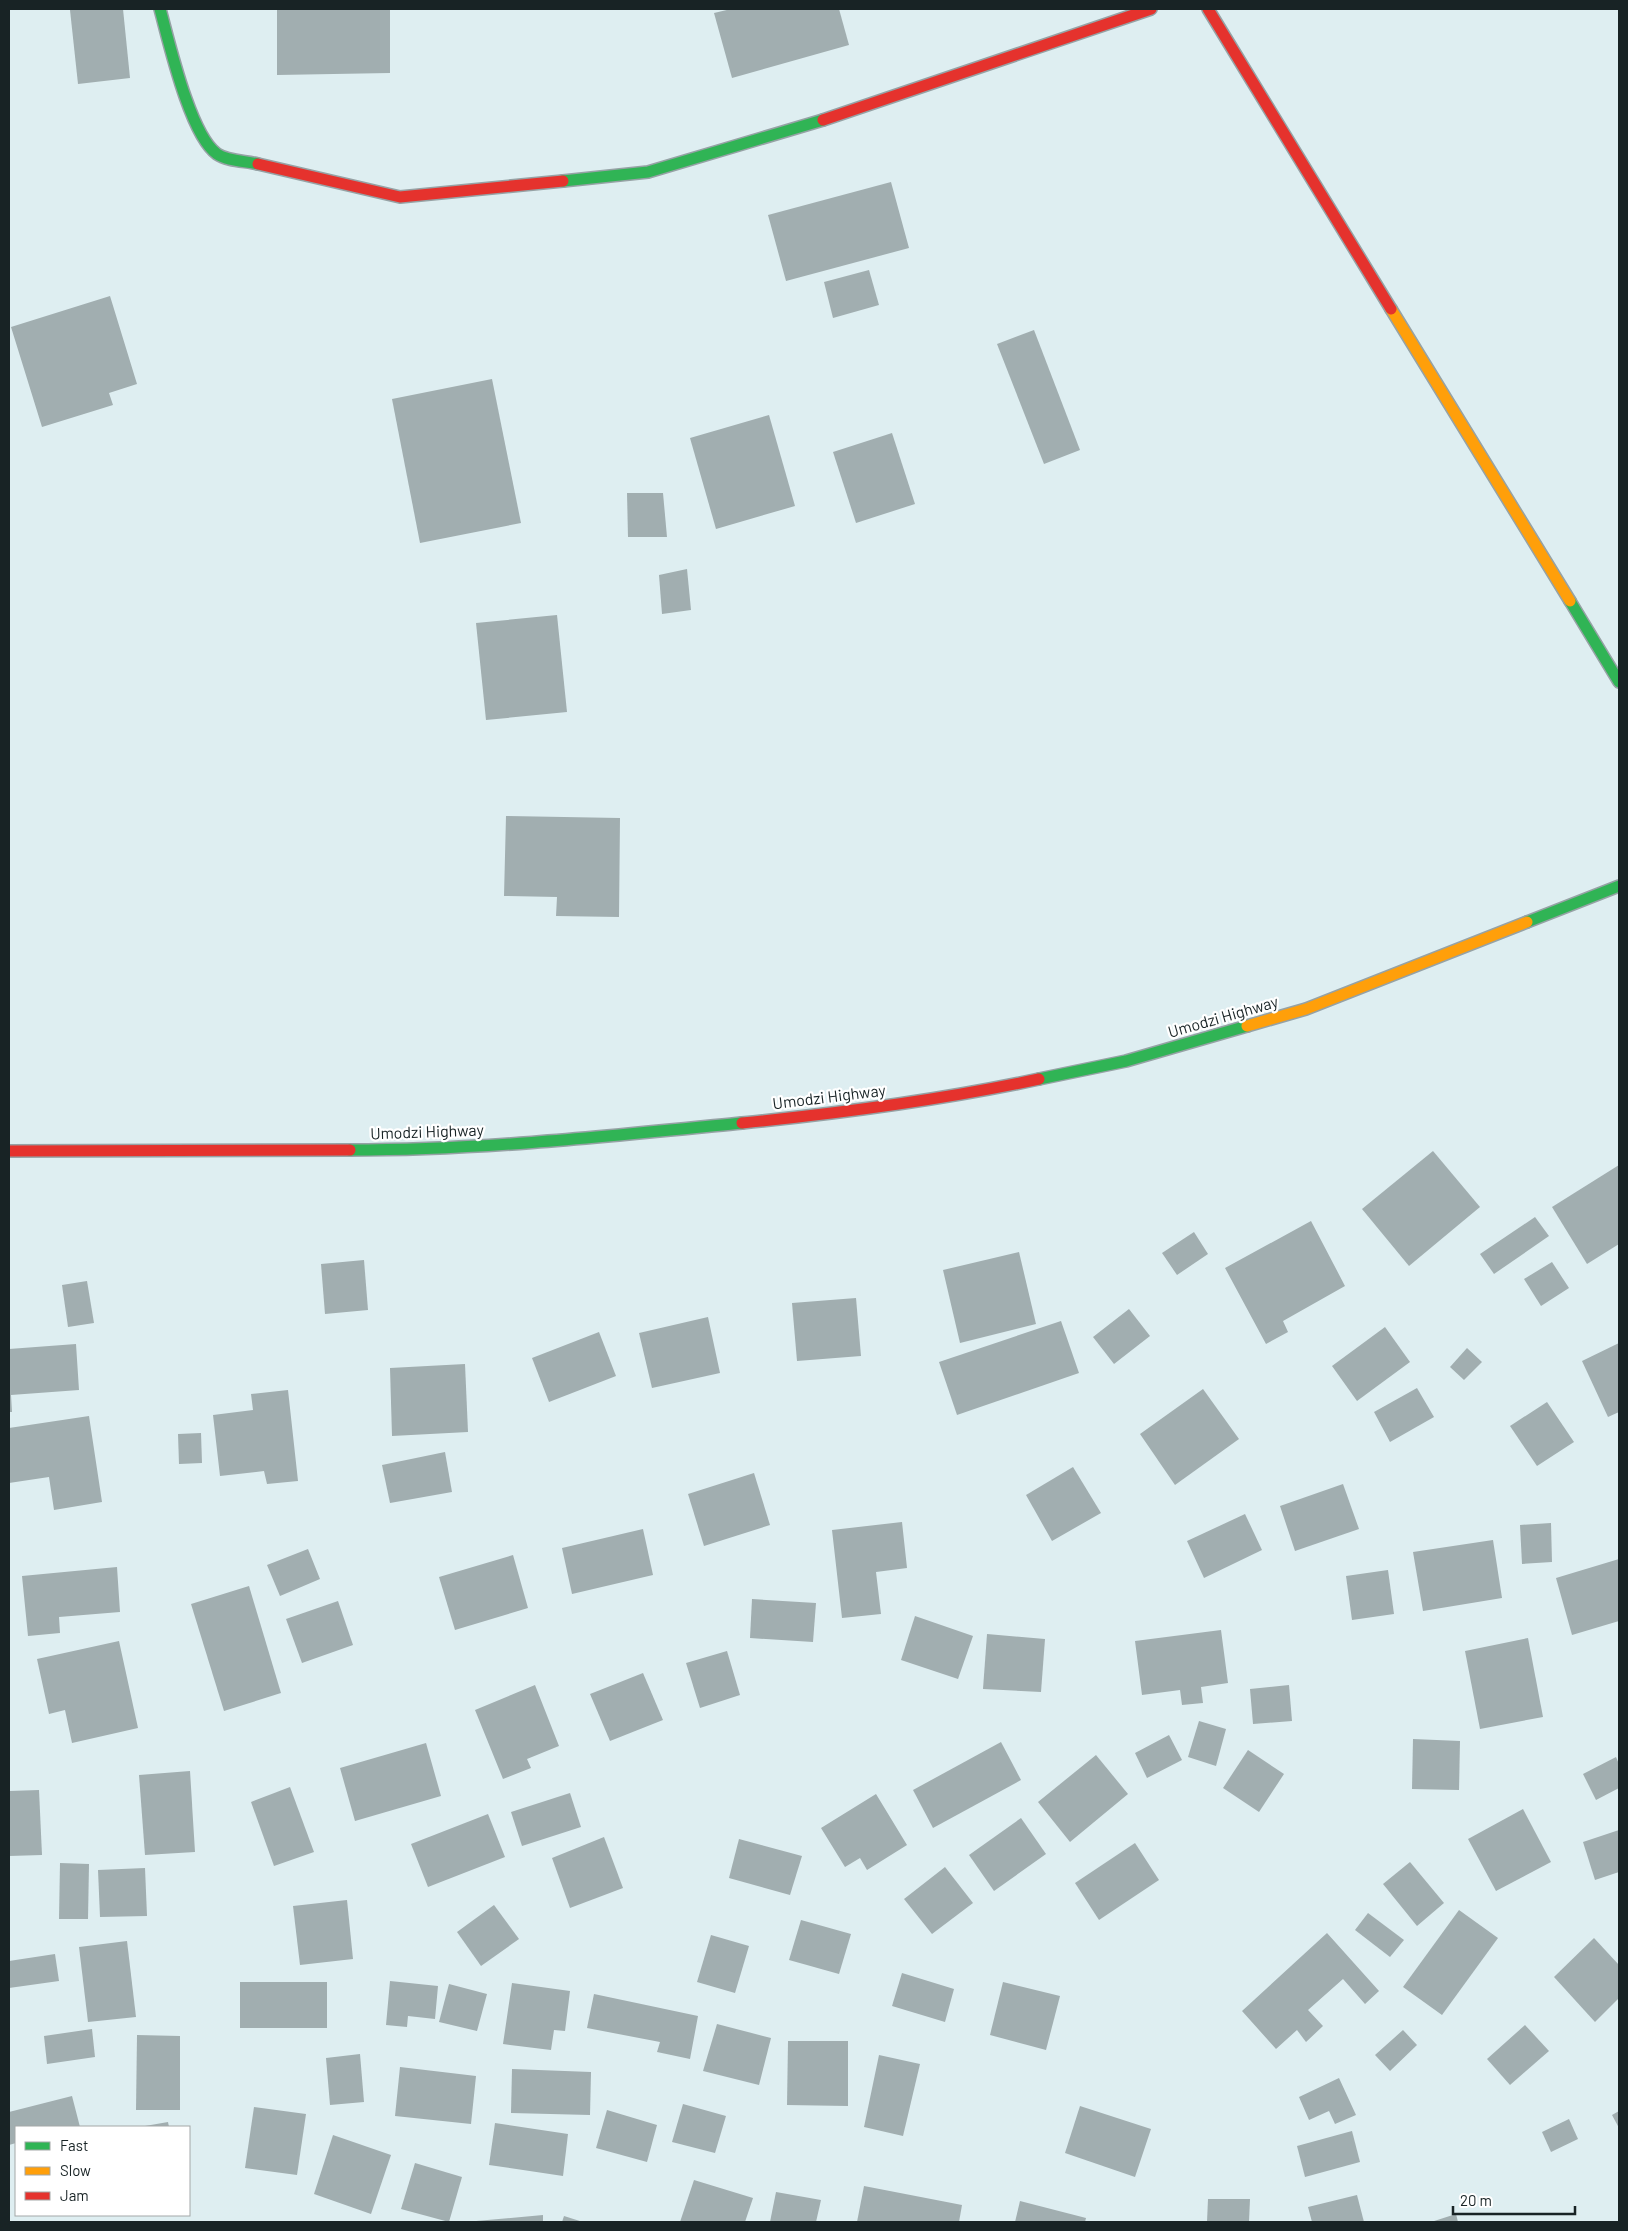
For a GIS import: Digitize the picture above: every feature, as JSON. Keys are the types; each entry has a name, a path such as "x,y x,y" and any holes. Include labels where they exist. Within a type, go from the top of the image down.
{"main road":[{"path":"160,9 197,128 210,151 218,155 400,197 648,172 793,130 1151,9"},
{"path":"1208,9 1619,682"},
{"name":"Umodzi Highway","path":"9,1151 395,1150 556,1142 831,1114 985,1091 1126,1061 1306,1009 1619,886"}],"building":[{"path":"123,9 130,78 78,84 70,10"},
{"path":"277,9 390,9 390,73 277,75"},
{"path":"731,9 839,9 849,45 732,78 714,13"},
{"path":"891,182 909,248 786,281 768,215"},
{"path":"869,270 879,305 833,318 824,282"},
{"path":"110,296 137,384 109,393 113,405 42,427 11,327"},
{"path":"1034,330 1080,450 1044,464 997,344"},
{"path":"492,379 521,523 420,543 392,399"},
{"path":"769,415 795,506 716,529 690,438"},
{"path":"892,433 915,504 856,523 833,452"},
{"path":"627,493 663,493 667,537 628,537"},
{"path":"687,569 691,610 662,614 659,575"},
{"path":"557,615 567,712 486,720 476,623"},
{"path":"506,816 620,818 619,917 556,916 557,897 504,896"},
{"path":"1433,1151 1480,1207 1409,1266 1362,1209"},
{"path":"1619,1165 1619,1244 1587,1264 1552,1207"},
{"path":"1535,1217 1549,1236 1494,1274 1480,1254"},
{"path":"1311,1221 1345,1286 1283,1321 1288,1332 1266,1344 1225,1268"},
{"path":"1194,1232 1208,1254 1177,1275 1162,1253"},
{"path":"1019,1252 1036,1324 960,1343 943,1270"},
{"path":"364,1260 368,1310 325,1314 321,1264"},
{"path":"1552,1262 1569,1288 1541,1306 1524,1279"},
{"path":"87,1281 94,1323 68,1327 62,1285"},
{"path":"856,1298 861,1356 797,1361 792,1303"},
{"path":"1129,1309 1150,1336 1114,1364 1093,1337"},
{"path":"708,1317 720,1373 652,1388 639,1333"},
{"path":"1061,1321 1079,1373 957,1415 939,1362"},
{"path":"1385,1327 1410,1362 1357,1401 1332,1366"},
{"path":"599,1332 616,1376 549,1402 532,1358"},
{"path":"1619,1343 1619,1412 1608,1417 1582,1361"},
{"path":"76,1344 79,1390 11,1395 12,1412 9,1412 9,1349"},
{"path":"1467,1348 1482,1362 1464,1380 1450,1367"},
{"path":"465,1364 468,1432 392,1436 390,1368"},
{"path":"1417,1388 1434,1417 1390,1442 1374,1412"},
{"path":"1203,1389 1239,1439 1175,1485 1140,1434"},
{"path":"288,1390 298,1481 267,1484 264,1471 220,1476 213,1415 253,1410 251,1394"},
{"path":"1547,1402 1574,1442 1537,1466 1510,1426"},
{"path":"89,1416 102,1502 54,1510 49,1477 9,1483 9,1428"},
{"path":"201,1433 202,1463 179,1464 178,1434"},
{"path":"445,1452 452,1492 390,1503 382,1465"},
{"path":"1073,1467 1101,1513 1052,1541 1026,1495"},
{"path":"754,1473 770,1525 704,1546 688,1494"},
{"path":"1343,1484 1359,1529 1295,1551 1280,1506"},
{"path":"1245,1514 1262,1550 1204,1578 1187,1541"},
{"path":"902,1522 907,1568 876,1572 881,1614 842,1618 832,1530"},
{"path":"1551,1523 1552,1562 1522,1564 1520,1525"},
{"path":"643,1529 653,1575 572,1594 562,1548"},
{"path":"1493,1540 1502,1598 1423,1611 1413,1552"},
{"path":"308,1549 320,1579 280,1596 267,1565"},
{"path":"513,1555 528,1608 455,1630 439,1577"},
{"path":"1619,1559 1619,1621 1572,1635 1556,1578"},
{"path":"117,1567 120,1612 59,1617 60,1633 28,1636 22,1576"},
{"path":"1388,1570 1394,1614 1352,1620 1346,1576"},
{"path":"249,1586 281,1693 224,1711 191,1604"},
{"path":"752,1599 816,1603 813,1642 750,1638"},
{"path":"338,1601 353,1645 302,1663 286,1619"},
{"path":"915,1616 973,1636 958,1679 901,1660"},
{"path":"1221,1630 1228,1683 1201,1687 1203,1703 1182,1705 1180,1690 1142,1695 1135,1641"},
{"path":"987,1634 1045,1639 1041,1692 983,1689"},
{"path":"1528,1638 1543,1717 1480,1729 1465,1651"},
{"path":"119,1641 138,1728 72,1743 65,1710 49,1714 37,1659"},
{"path":"727,1651 740,1695 700,1708 686,1663"},
{"path":"643,1673 663,1720 610,1741 590,1694"},
{"path":"535,1685 559,1746 527,1759 531,1768 503,1779 475,1710"},
{"path":"1289,1685 1292,1721 1253,1724 1250,1689"},
{"path":"1199,1721 1226,1729 1216,1766 1188,1757"},
{"path":"1169,1735 1182,1760 1147,1778 1135,1753"},
{"path":"1413,1739 1460,1741 1459,1790 1412,1789"},
{"path":"1001,1742 1021,1780 933,1828 913,1790"},
{"path":"426,1743 441,1796 355,1821 340,1768"},
{"path":"1248,1750 1284,1774 1259,1812 1223,1788"},
{"path":"1096,1755 1128,1794 1070,1842 1038,1802"},
{"path":"1616,1757 1619,1764 1619,1788 1596,1800 1583,1774"},
{"path":"190,1771 195,1852 145,1855 139,1775"},
{"path":"290,1787 314,1852 274,1866 251,1802"},
{"path":"39,1790 42,1855 9,1856 9,1791"},
{"path":"570,1793 581,1827 522,1846 511,1812"},
{"path":"876,1794 907,1845 867,1870 860,1858 845,1867 821,1828"},
{"path":"1523,1809 1551,1862 1496,1891 1468,1839"},
{"path":"488,1814 505,1857 428,1887 411,1844"},
{"path":"1021,1818 1046,1854 994,1891 969,1855"},
{"path":"1619,1830 1619,1872 1595,1880 1583,1842"},
{"path":"604,1837 623,1888 570,1908 552,1858"},
{"path":"739,1839 802,1856 790,1895 729,1878"},
{"path":"1135,1843 1159,1880 1099,1920 1075,1883"},
{"path":"1410,1862 1444,1903 1417,1926 1383,1884"},
{"path":"60,1863 89,1864 88,1919 59,1919"},
{"path":"945,1867 973,1903 932,1934 904,1899"},
{"path":"145,1868 147,1916 100,1917 98,1870"},
{"path":"347,1900 353,1959 300,1965 293,1906"},
{"path":"494,1905 519,1939 481,1966 457,1932"},
{"path":"1459,1910 1498,1938 1442,2015 1403,1987"},
{"path":"1368,1913 1404,1940 1390,1957 1355,1930"},
{"path":"801,1920 851,1934 839,1974 789,1960"},
{"path":"1327,1933 1379,1991 1365,2004 1343,1979 1308,2010 1323,2026 1306,2042 1297,2030 1276,2049 1242,2011"},
{"path":"711,1935 749,1946 735,1993 697,1982"},
{"path":"1594,1938 1619,1965 1619,1998 1595,2022 1554,1977"},
{"path":"127,1941 136,2017 88,2022 79,1947"},
{"path":"55,1954 59,1981 9,1988 9,1961"},
{"path":"902,1973 954,1989 945,2022 892,2006"},
{"path":"390,1981 438,1986 435,2019 408,2016 407,2027 386,2025"},
{"path":"240,1982 327,1982 327,2028 240,2028"},
{"path":"1003,1982 1060,1996 1046,2050 990,2035"},
{"path":"512,1983 570,1991 565,2031 554,2030 551,2050 503,2044"},
{"path":"449,1984 487,1994 477,2031 439,2022"},
{"path":"594,1994 698,2016 690,2059 657,2052 660,2042 587,2028"},
{"path":"717,2024 771,2038 759,2085 703,2071"},
{"path":"1525,2025 1549,2051 1510,2085 1487,2059"},
{"path":"92,2029 95,2057 47,2064 44,2036"},
{"path":"1403,2030 1417,2045 1390,2071 1375,2055"},
{"path":"137,2035 180,2036 180,2110 136,2110"},
{"path":"788,2041 848,2041 848,2106 787,2105"},
{"path":"360,2054 364,2102 330,2105 326,2058"},
{"path":"879,2055 920,2064 903,2136 864,2127"},
{"path":"400,2067 476,2076 471,2124 395,2116"},
{"path":"512,2069 591,2072 590,2115 511,2113"},
{"path":"1339,2078 1356,2115 1335,2124 1329,2111 1309,2120 1299,2097"},
{"path":"72,2096 80,2126 15,2126 15,2143 9,2145 9,2112"},
{"path":"683,2104 726,2116 715,2153 672,2142"},
{"path":"1080,2106 1151,2129 1135,2177 1065,2153"},
{"path":"254,2107 306,2114 297,2175 245,2168"},
{"path":"607,2110 657,2125 647,2162 596,2148"},
{"path":"1619,2111 1619,2128 1612,2115"},
{"path":"1569,2119 1578,2139 1551,2152 1542,2132"},
{"path":"168,2122 169,2126 145,2126"},
{"path":"495,2123 568,2134 563,2176 489,2165"},
{"path":"1352,2131 1360,2162 1305,2177 1297,2146"},
{"path":"333,2135 391,2155 371,2214 314,2194"},
{"path":"415,2163 462,2177 449,2222 401,2209"},
{"path":"694,2180 753,2198 745,2222 680,2222"},
{"path":"864,2186 962,2205 959,2222 857,2222"},
{"path":"776,2192 821,2200 816,2222 770,2222"},
{"path":"1357,2195 1364,2222 1312,2222 1308,2207"},
{"path":"1208,2199 1250,2199 1249,2222 1207,2222"},
{"path":"1020,2201 1086,2218 1085,2222 1015,2222"},
{"path":"1456,2214 1458,2222 1431,2222"},
{"path":"543,2215 543,2222 476,2222 476,2221"},
{"path":"564,2216 583,2222 562,2222"}],"traffic: fast":[{"path":"160,9 189,108 207,144 221,156 258,164"},
{"path":"563,181 648,172 823,120"},
{"path":"1570,601 1619,682"},
{"path":"1527,922 1619,886"},
{"path":"1039,1079 1126,1061 1247,1026"},
{"path":"350,1150 497,1145 742,1123"}],"traffic: slow":[{"path":"1391,309 1570,601"},
{"path":"1247,1026 1306,1009 1527,922"}],"traffic: jam":[{"path":"823,120 1151,9"},
{"path":"1208,9 1391,309"},
{"path":"258,164 400,197 563,181"},
{"path":"742,1123 891,1105 1039,1079"},
{"path":"9,1151 350,1150"}]}
